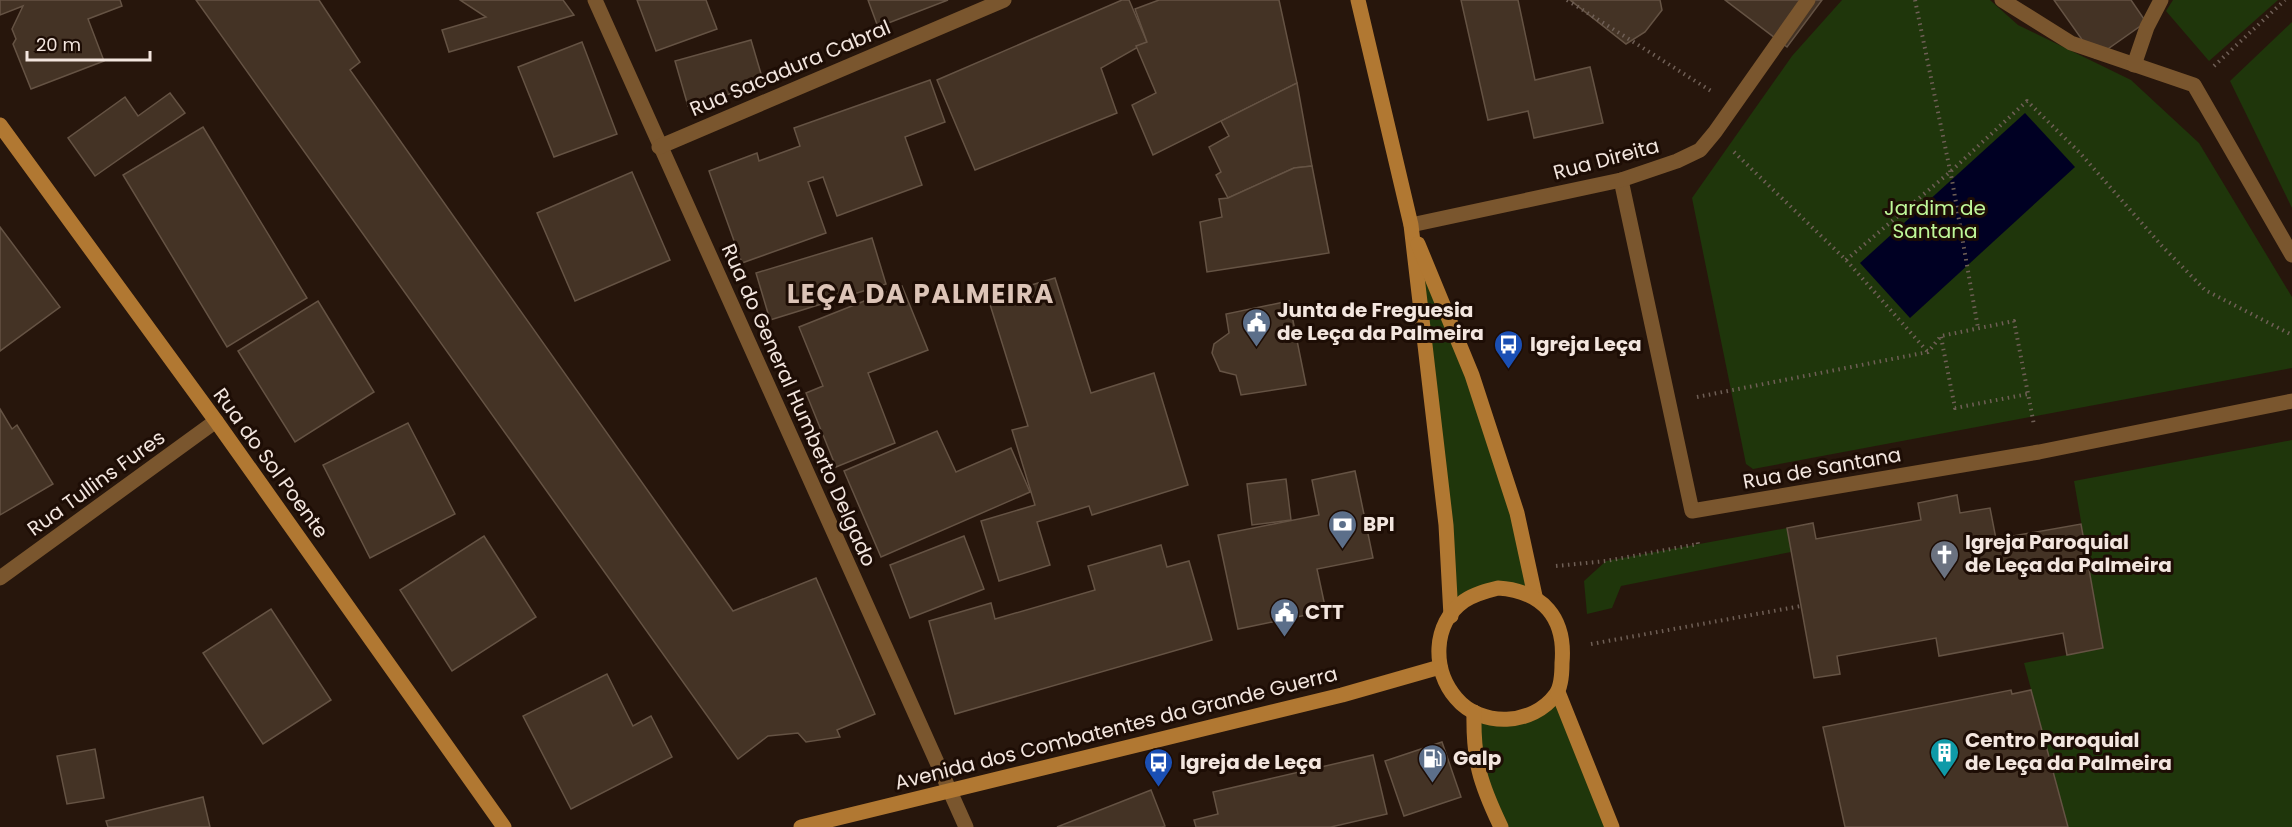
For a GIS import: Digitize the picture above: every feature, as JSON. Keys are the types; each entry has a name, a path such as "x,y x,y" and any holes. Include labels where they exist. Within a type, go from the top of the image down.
{"main road":[{"path":"1358,0 1411,225 1446,525 1451,616"},
{"name":"Rua do Sol Poente","path":"0,125 216,421 504,827"},
{"path":"1411,225 1472,375 1517,513 1535,596"},
{"path":"1558,692 1545,706 1529,715 1510,720 1491,719 1474,712 1458,701 1446,685 1440,667 1438,649 1442,632 1451,616 1463,602 1480,593 1498,588 1517,590 1535,596 1554,615 1564,649 1558,692 1612,827"},
{"name":"Avenida dos Combatentes da Grande Guerra","path":"801,827 1342,695 1440,667"},
{"path":"1474,712 1473,750 1481,786 1501,827"}],"street":[{"name":"Rua do General Humberto Delgado","path":"595,0 966,827"},
{"name":"Rua Sacadura Cabral","path":"659,147 1004,0"},
{"name":"Rua Direita","path":"1411,225 1621,180 1677,161 1700,150 1808,0"},
{"path":"2002,0 2071,43 2194,85 2292,255"},
{"path":"2134,65 2147,27 2161,0"},
{"path":"1621,180 1692,511"},
{"name":"Rua de Santana","path":"1692,511 2038,452 2292,401"},
{"name":"Rua Tullins Fures","path":"0,578 216,421"}],"path":[{"path":"1567,0 1733,105"},
{"path":"1915,0 1952,180 1978,328"},
{"path":"2194,85 2285,0"},
{"path":"1846,260 1950,172 2027,101 2080,153 2162,246 2205,290 2292,335"},
{"path":"1715,132 1846,260 1928,352"},
{"path":"1669,403 1928,352 1941,336 2014,321 2038,452"},
{"path":"1941,336 1955,408 2028,394"},
{"path":"1529,569 1606,561 1698,543 1692,511"},
{"path":"1564,649 1801,606"}],"green space":[{"name":"Jardim de Santana","path":"1842,0 1990,0 2018,25 2131,80 2199,143 2292,297 2292,368 1753,469 1746,464 1692,198 1792,56"},
{"path":"2173,0 2278,0 2209,61 2166,11"},
{"path":"2292,22 2292,208 2230,81"},
{"path":"1411,225 1472,376 1535,596 1498,588 1451,616"},
{"path":"2292,440 2292,827 2068,827 2024,663 2103,648 2074,481"},
{"path":"1787,528 1791,552 1621,586 1612,608 1587,614 1584,581 1606,561"},
{"path":"1558,692 1612,827 1501,827 1480,780 1474,712 1510,720"}],"water":[{"path":"2025,113 2075,167 1910,318 1860,263"}],"building":[{"path":"0,0 120,0 122,6 88,19 104,61 31,89 13,44 16,39 12,29 23,6 0,15"},
{"path":"196,0 319,0 360,62 350,70 733,611 816,578 875,714 837,730 840,737 806,742 798,733 768,736 738,759"},
{"path":"460,0 563,0 574,15 449,52 442,30 486,17"},
{"path":"637,0 706,0 717,29 656,51"},
{"path":"868,0 948,0 878,27"},
{"path":"1122,0 1129,0 1147,42 1101,68 1117,113 975,170 937,80"},
{"path":"1159,0 1279,0 1297,83 1153,155 1132,105 1156,93 1136,46 1147,42 1135,9"},
{"path":"1461,0 1518,0 1535,80 1590,67 1603,123 1534,138 1528,111 1488,120"},
{"path":"1570,0 1660,0 1662,10 1645,32 1626,44"},
{"path":"1725,0 1822,0 1787,47"},
{"path":"2054,0 2131,0 2146,22 2095,58"},
{"path":"751,40 764,84 688,106 675,61"},
{"path":"582,42 617,134 554,157 518,67"},
{"path":"930,80 945,122 905,137 922,185 837,216 823,177 808,182 826,233 742,263 709,171 757,153 759,161 800,146 794,128"},
{"path":"1297,83 1312,166 1294,168 1228,198 1216,175 1221,172 1209,147 1229,136 1221,121"},
{"path":"170,93 185,113 95,176 68,138 125,97 138,116"},
{"path":"203,127 307,298 227,347 123,175"},
{"path":"1312,166 1329,253 1207,272 1200,222 1222,217 1219,199 1228,198 1294,168"},
{"path":"632,172 670,260 575,301 537,213"},
{"path":"0,227 60,307 0,351"},
{"path":"872,238 886,284 770,320 756,273"},
{"path":"1055,278 1091,393 1154,373 1188,485 1092,515 1089,506 1037,522 1050,565 999,581 981,521 1035,505 1012,430 1028,426 988,298"},
{"path":"902,286 928,350 868,373 895,443 836,467 806,393 823,386 799,327"},
{"path":"318,301 374,392 295,442 238,351"},
{"name":"Junta de Freguesia de Leça da Palmeira","path":"1289,301 1306,385 1241,395 1236,375 1220,371 1212,353 1214,344 1229,333 1226,314"},
{"path":"0,409 12,429 17,425 53,484 0,515"},
{"path":"408,423 455,514 370,558 323,465"},
{"path":"937,431 956,472 1011,448 1030,492 881,557 844,471"},
{"path":"1355,471 1373,558 1317,569 1326,611 1238,629 1218,535 1319,515 1312,480"},
{"path":"1286,479 1291,520 1252,525 1247,484"},
{"name":"Igreja Paroquial de Leça da Palmeira","path":"1957,495 1960,513 1990,508 1996,539 2081,524 2103,648 2067,655 2063,633 1939,656 1936,638 1837,656 1840,674 1814,678 1787,528 1813,523 1816,539 1921,520 1918,503"},
{"path":"484,536 536,617 452,671 400,590"},
{"path":"964,536 984,589 910,618 890,565"},
{"path":"1161,545 1167,567 1189,561 1212,640 955,714 929,621 991,603 995,619 1095,590 1088,566"},
{"path":"271,609 331,700 263,744 203,653"},
{"path":"607,674 633,726 651,716 672,757 571,809 523,716"},
{"name":"Centro Paroquial de Leça da Palmeira","path":"2011,690 2012,694 2031,690 2068,827 1845,827 1823,727"},
{"path":"1442,742 1461,797 1404,816 1385,761"},
{"path":"95,749 104,798 67,804 57,756"},
{"path":"1373,755 1387,814 1331,827 1196,827 1194,820 1218,814 1213,792"},
{"path":"1151,790 1165,826 1057,827"},
{"path":"203,797 210,827 108,827 106,821"}],"place":[{"name":"Junta de Freguesia de Leça da Palmeira","path":"1256,348"},
{"name":"Igreja Leça","path":"1509,370"},
{"name":"BPI","path":"1342,550"},
{"name":"Igreja Paroquial de Leça da Palmeira","path":"1944,580"},
{"name":"CTT","path":"1284,638"},
{"name":"Centro Paroquial de Leça da Palmeira","path":"1944,778"},
{"name":"Galp","path":"1432,784"},
{"name":"Igreja de Leça","path":"1159,788"}],"district":[{"name":"LEÇA DA PALMEIRA","path":"921,294"}]}
